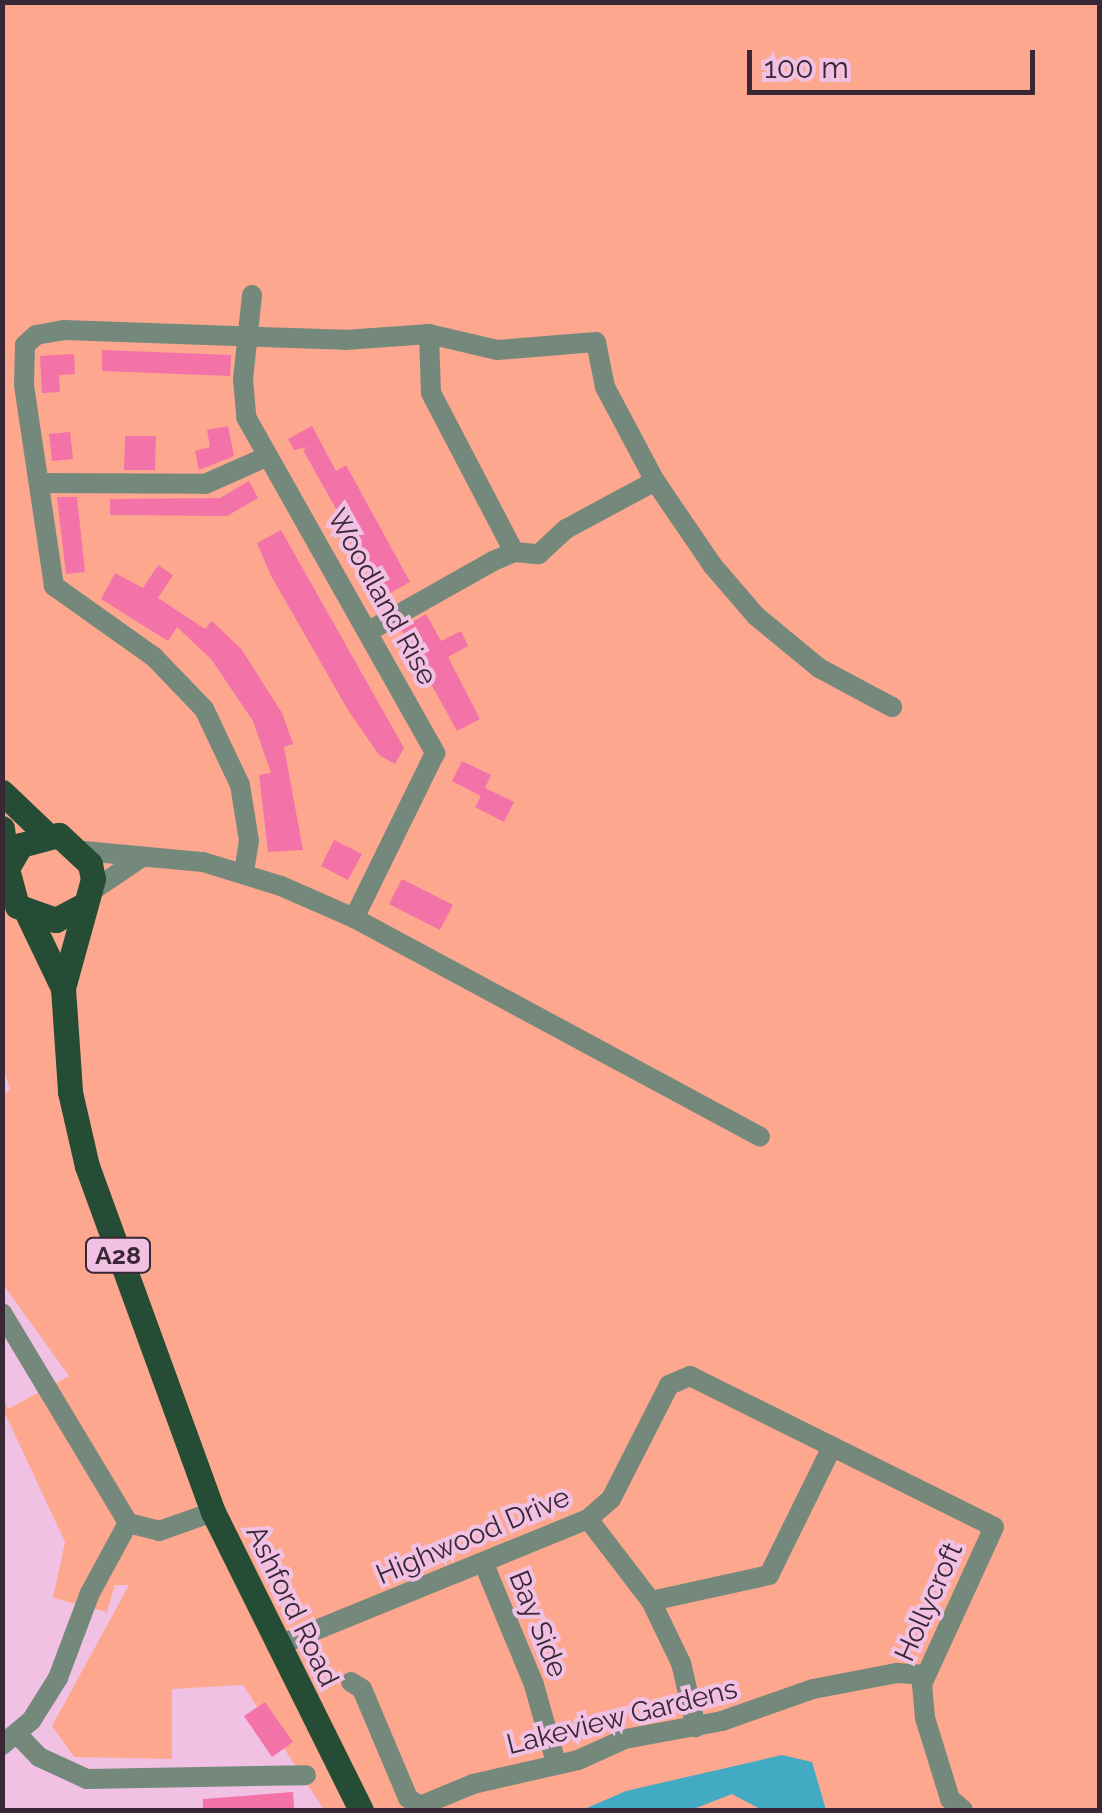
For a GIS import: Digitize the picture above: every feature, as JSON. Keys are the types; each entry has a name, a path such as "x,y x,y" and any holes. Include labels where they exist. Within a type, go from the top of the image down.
{"main road":[{"path":"2,792 46,834 84,851 93,879 86,900 56,920 28,914 10,894 2,828"},
{"path":"7,868 21,845 46,834"},
{"name":"A28","path":"86,900 63,988 70,1092 87,1166 213,1512"},
{"name":"A28","path":"28,914 63,988"},
{"name":"Ashford Road","path":"213,1512 361,1810"}],"street":[{"name":"Woodland Rise","path":"252,295 246,417 264,458 307,518 434,752 354,918"},
{"path":"244,872 248,841 240,786 204,709 154,657 54,586 24,386 25,345 36,336 64,330 248,336 429,334 497,350 596,342 605,388 655,481 756,616 819,668 892,707"},
{"path":"429,334 432,393 514,552"},
{"path":"40,483 205,484 264,458"},
{"path":"370,631 514,552 539,554 566,529 655,481"},
{"path":"84,851 244,872 354,918 760,1137"},
{"path":"86,900 142,858"},
{"path":"2,1313 128,1523 90,1593 58,1678 10,1740 86,1779 306,1775"},
{"name":"Highwood Drive","path":"278,1646 588,1519 611,1500 661,1400 679,1377 690,1376 832,1447"},
{"path":"652,1601 769,1575 832,1447"},
{"name":"Hollycroft","path":"832,1447 994,1527 923,1676 925,1718 950,1799 963,1810"},
{"name":"Ashford Road","path":"128,1523 159,1531 213,1512"},
{"path":"588,1519 652,1601 681,1663 696,1727"},
{"name":"Bay Side","path":"484,1564 529,1672 556,1763"},
{"name":"Lakeview Gardens","path":"351,1682 362,1689 414,1805 625,1739 696,1727 839,1683 897,1672 923,1676"}],"shaded area":[{"path":"3,3 1099,3 1099,1810 324,1810 243,1685 172,1689 172,1759 74,1757 52,1726 129,1585 115,1585 107,1612 53,1598 65,1542 3,1409 3,1397 8,1409 69,1376 3,1284 2,1094 10,1090 3,1066"}],"water":[{"path":"782,1755 812,1762 826,1810 762,1810 732,1794 691,1810 582,1810 626,1791"}],"building":[{"path":"102,350 231,355 230,376 102,371"},
{"path":"74,354 75,374 59,375 60,392 42,393 40,356"},
{"path":"228,426 234,456 199,470 195,451 210,447 207,430"},
{"path":"312,426 336,471 346,465 410,582 385,596 303,450 308,447 294,450 288,439"},
{"path":"70,432 73,459 52,461 49,434"},
{"path":"125,436 156,436 155,470 124,470"},
{"path":"249,481 258,498 227,516 110,515 110,499 220,498"},
{"path":"57,497 77,497 85,572 66,574"},
{"path":"281,530 404,748 395,764 379,755 348,710 270,574 257,543"},
{"path":"158,565 173,575 158,598 205,629 212,621 242,650 282,713 293,744 284,747 303,850 268,852 259,775 271,773 253,721 211,659 177,627 168,641 101,599 115,573 143,588"},
{"path":"426,614 441,641 461,631 468,646 448,657 480,719 457,731 401,629"},
{"path":"462,761 491,775 485,788 514,802 504,822 475,807 481,796 452,781"},
{"path":"334,840 362,854 348,880 321,866"},
{"path":"402,879 453,905 440,930 389,904"},
{"path":"265,1702 293,1742 272,1757 244,1716"},
{"path":"293,1792 294,1808 203,1810 203,1799"}]}
